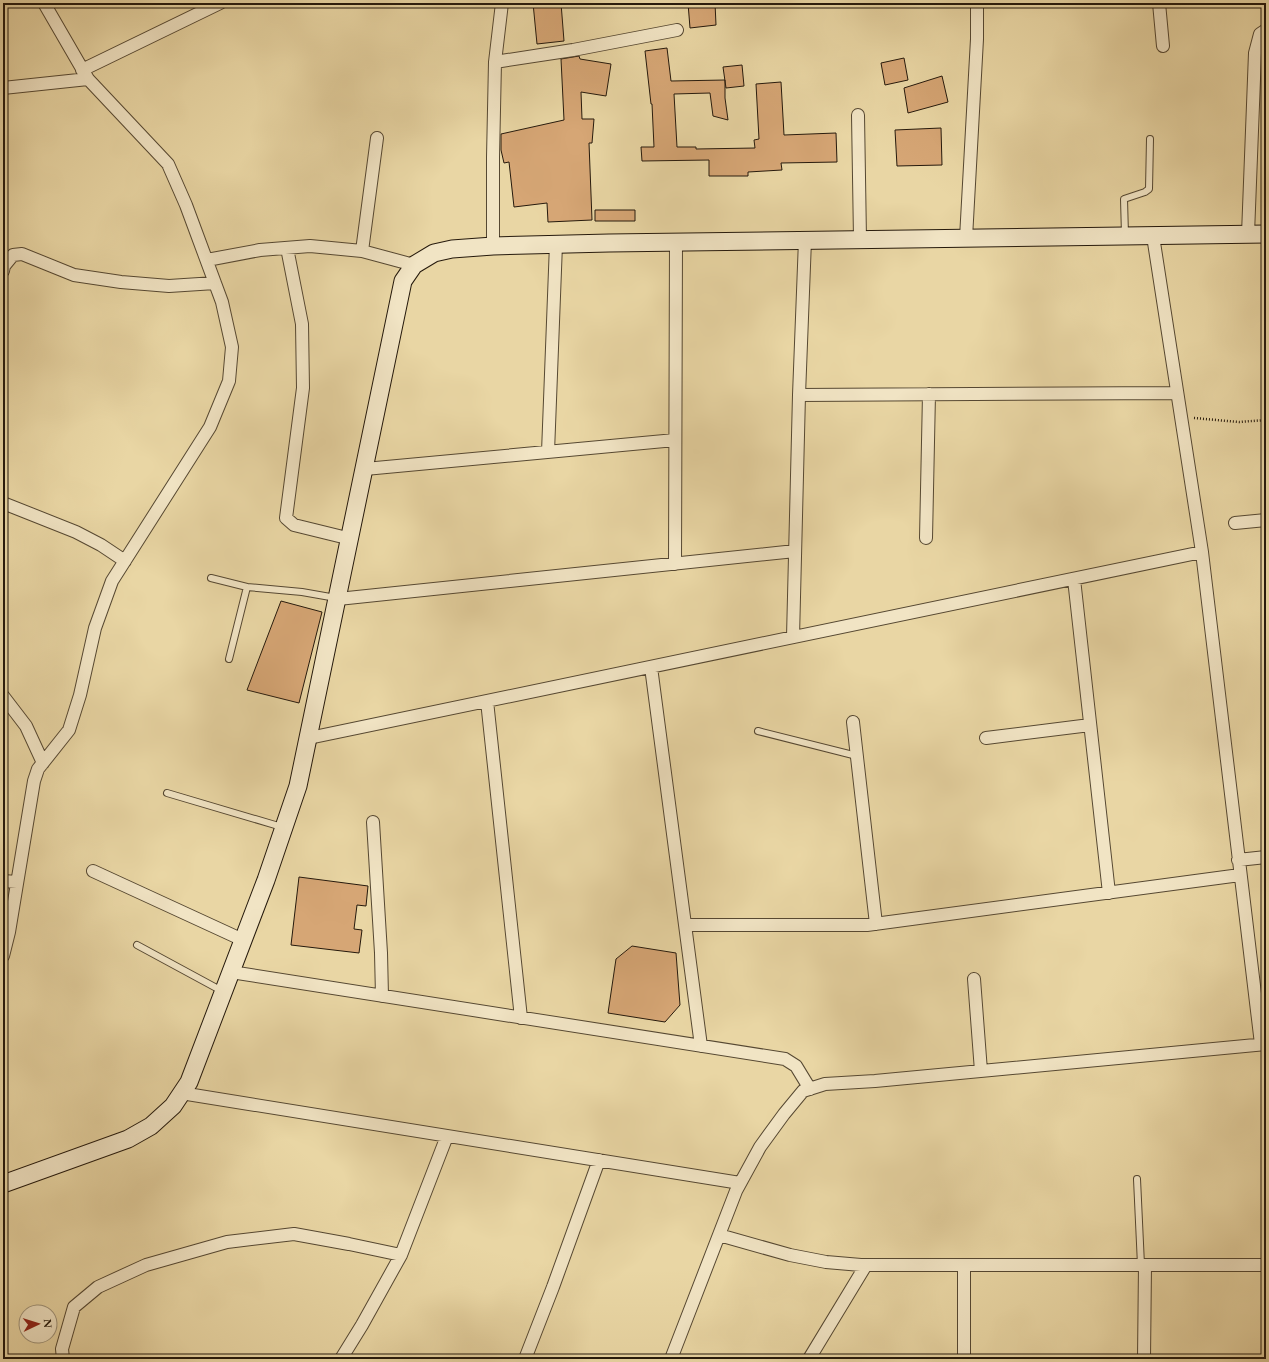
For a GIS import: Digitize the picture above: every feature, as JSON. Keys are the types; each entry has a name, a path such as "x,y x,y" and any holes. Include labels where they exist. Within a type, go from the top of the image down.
{"street":[{"path":"3,956 9,932 34,781 38,769 69,730 80,695 96,628 112,581 210,427 229,381 232,347 222,302 186,205 168,164 85,74 44,3"},
{"path":"3,88 85,74 220,3"},
{"path":"493,246 495,62 502,3"},
{"path":"966,238 977,40 977,3"},
{"path":"1159,3 1163,46"},
{"path":"495,62 573,50 677,30"},
{"path":"1248,234 1255,53 1260,34 1266,30"},
{"path":"858,115 860,239"},
{"path":"362,251 377,138"},
{"path":"3,1184 128,1139 151,1126 173,1106 189,1082 243,940 298,786 403,281 414,265 434,254 452,249 493,246 860,239 1266,234"},
{"path":"671,1359 740,1183 760,1147 803,1091 825,1084 874,1081 1263,1044 1238,860 1202,552 1153,236"},
{"path":"793,637 799,395 805,240"},
{"path":"675,564 676,242"},
{"path":"548,452 556,244"},
{"path":"207,260 260,250 310,246 362,251 414,265"},
{"path":"287,248 302,324 303,388 286,518 294,525 350,539"},
{"path":"3,271 4,266 13,255 22,254 74,275 105,280 169,286 215,283"},
{"path":"799,395 1177,393"},
{"path":"926,538 929,394"},
{"path":"365,469 676,440"},
{"path":"3,503 83,535 125,560"},
{"path":"1235,523 1266,520"},
{"path":"338,599 795,551"},
{"path":"308,738 1202,552"},
{"path":"1074,579 1109,893"},
{"path":"651,667 701,1046"},
{"path":"3,696 26,726 43,763"},
{"path":"487,701 522,1018"},
{"path":"853,722 876,924"},
{"path":"986,738 1090,725"},
{"path":"373,822 381,953 382,996"},
{"path":"1238,860 1266,857"},
{"path":"93,871 243,940"},
{"path":"685,925 867,925 1240,875"},
{"path":"3,881 17,882"},
{"path":"230,972 785,1059 796,1066 810,1089"},
{"path":"974,979 982,1070"},
{"path":"181,1093 740,1183"},
{"path":"341,1359 401,1255 447,1136"},
{"path":"525,1359 599,1160"},
{"path":"63,1359 62,1349 74,1307 98,1287 146,1265 227,1242 294,1234 401,1255"},
{"path":"719,1235 790,1255 826,1262 866,1265 1266,1265"},
{"path":"809,1359 866,1265"},
{"path":"964,1265 964,1359"},
{"path":"1143,1265 1144,1359"}],"lane":[{"path":"1125,236 1124,199 1145,192 1149,189 1150,139"},
{"path":"211,578 247,587 302,592 338,599"},
{"path":"229,659 247,587"},
{"path":"758,731 857,756"},
{"path":"167,794 284,828"},
{"path":"137,945 223,992"},
{"path":"1137,1179 1143,1265"}],"path":[{"path":"1181,418 1239,422 1266,420"}],"building":[{"path":"533,3 561,3 564,41 537,44"},
{"path":"688,3 715,3 716,25 690,28"},
{"path":"667,48 671,81 725,80 725,98 728,120 713,116 710,93 674,94 677,147 696,147 696,149 755,148 754,140 759,139 756,84 781,82 784,135 836,133 837,162 781,163 782,170 748,172 748,176 709,176 709,160 642,161 641,147 654,147 652,104 645,51"},
{"path":"579,56 580,59 611,64 606,96 581,92 582,119 594,119 592,143 589,143 592,220 548,222 547,203 514,207 509,162 504,163 501,150 501,134 564,120 561,59"},
{"path":"904,58 908,80 885,85 881,63"},
{"path":"742,65 744,86 726,88 723,67"},
{"path":"942,76 948,102 908,113 904,88"},
{"path":"941,128 942,165 897,166 895,130"},
{"path":"595,210 635,210 635,221 595,221"},
{"path":"281,601 322,612 299,703 247,690"},
{"path":"299,877 368,886 366,906 357,905 354,929 362,930 359,953 291,945"},
{"path":"632,946 676,953 680,1005 665,1022 608,1013 616,959"}]}
